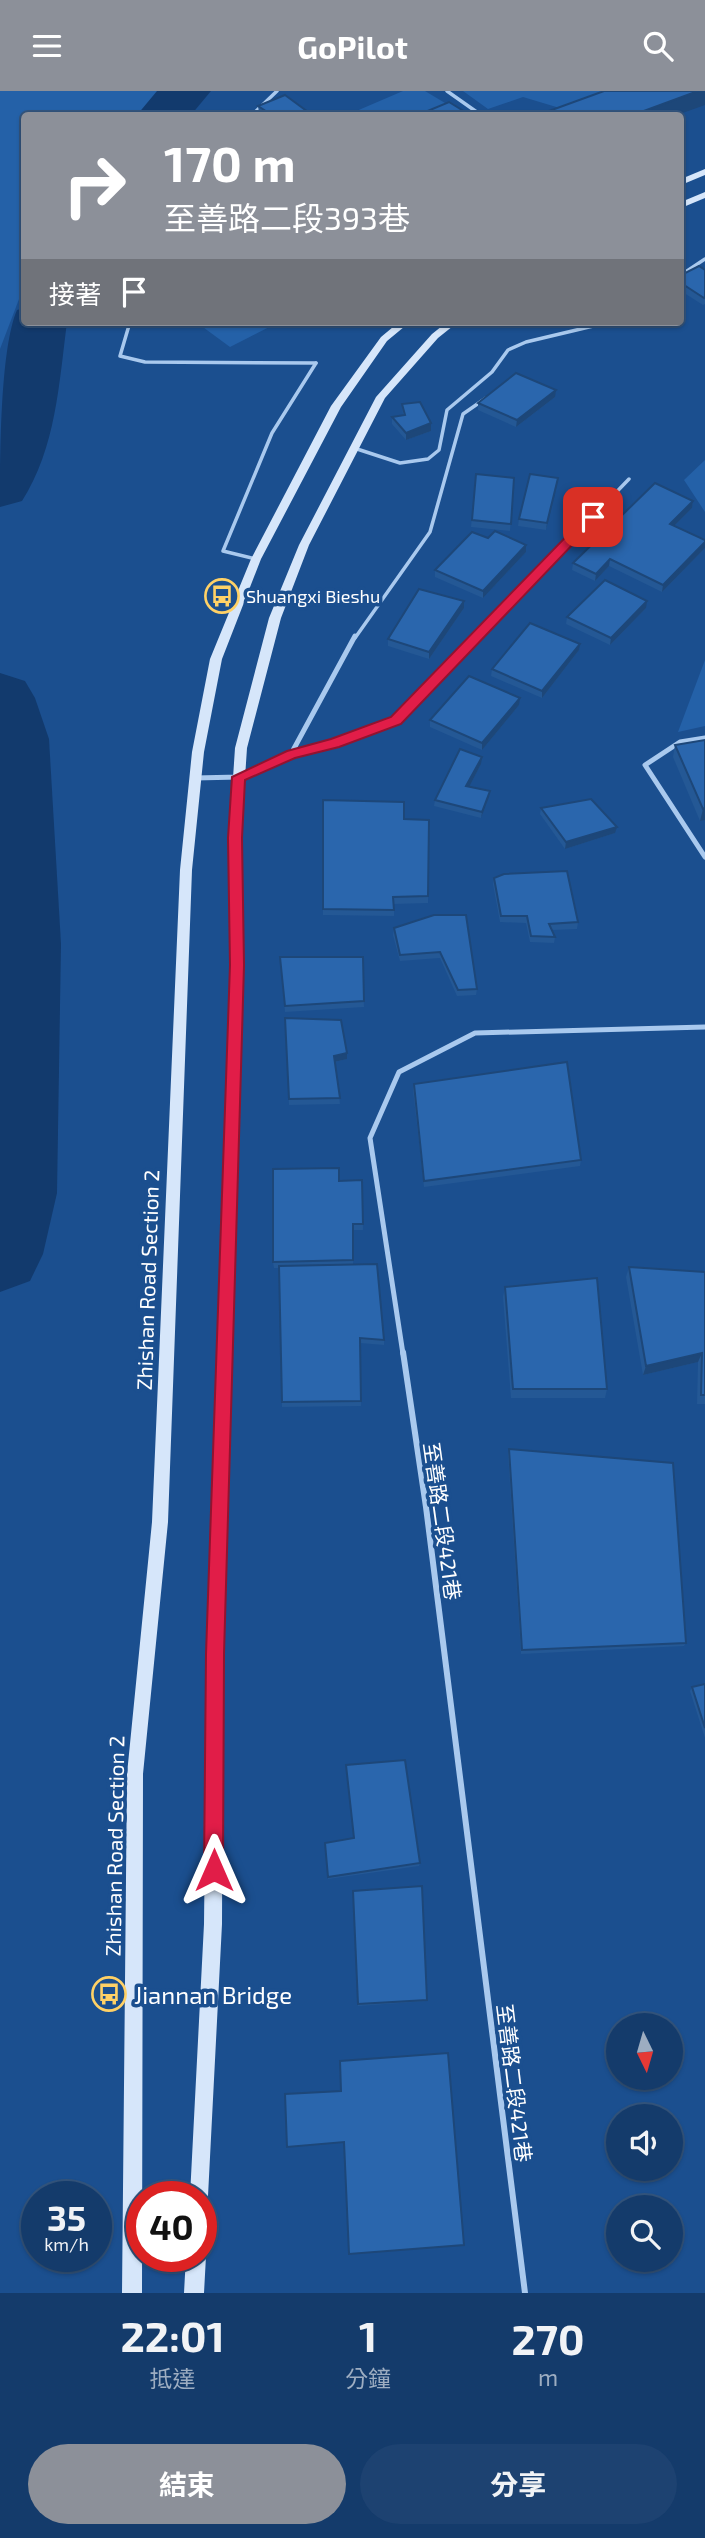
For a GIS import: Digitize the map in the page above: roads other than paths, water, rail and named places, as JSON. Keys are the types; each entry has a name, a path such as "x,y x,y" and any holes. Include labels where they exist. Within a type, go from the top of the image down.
{"street":[{"path":"684,181 705,171"},
{"path":"684,204 705,195"},
{"name":"Zhishan Road Section 2","path":"132,2293 135,1774 160,1523 186,884 195,778 216,659 256,559 336,405 384,339 400,326"},
{"path":"200,2181 213,1924 215,1654 237,965 235,838 241,748 275,618 304,545 381,397 435,336 448,326"},
{"path":"194,2293 195,2272"}],"lane":[{"path":"255,112 277,91"},
{"path":"447,91 477,112"},
{"path":"684,273 705,259"},
{"path":"129,326 120,356 145,362 316,363 272,433 223,551 256,559"},
{"path":"354,448 400,463 428,459 439,450 447,410 492,372 508,350 526,342 593,326"},
{"path":"292,754 356,635 430,532 463,414 489,395"},
{"path":"195,778 239,777 292,754 334,744 396,720 629,479"},
{"path":"705,738 680,742 645,765 705,857"},
{"name":"至善路二段421巷","path":"526,2293 426,1507 370,1138 400,1072 475,1033 705,1027"}],"waterway":[{"path":"166,112 185,91"},
{"path":"0,487 23,426 37,326"},
{"path":"0,698 14,739 23,944 15,1193 0,1254"},
{"path":"0,1191 15,1193"}],"place":[{"name":"Shuangxi Bieshu","path":"222,596"},
{"name":"Jiannan Bridge","path":"109,1994"}]}
